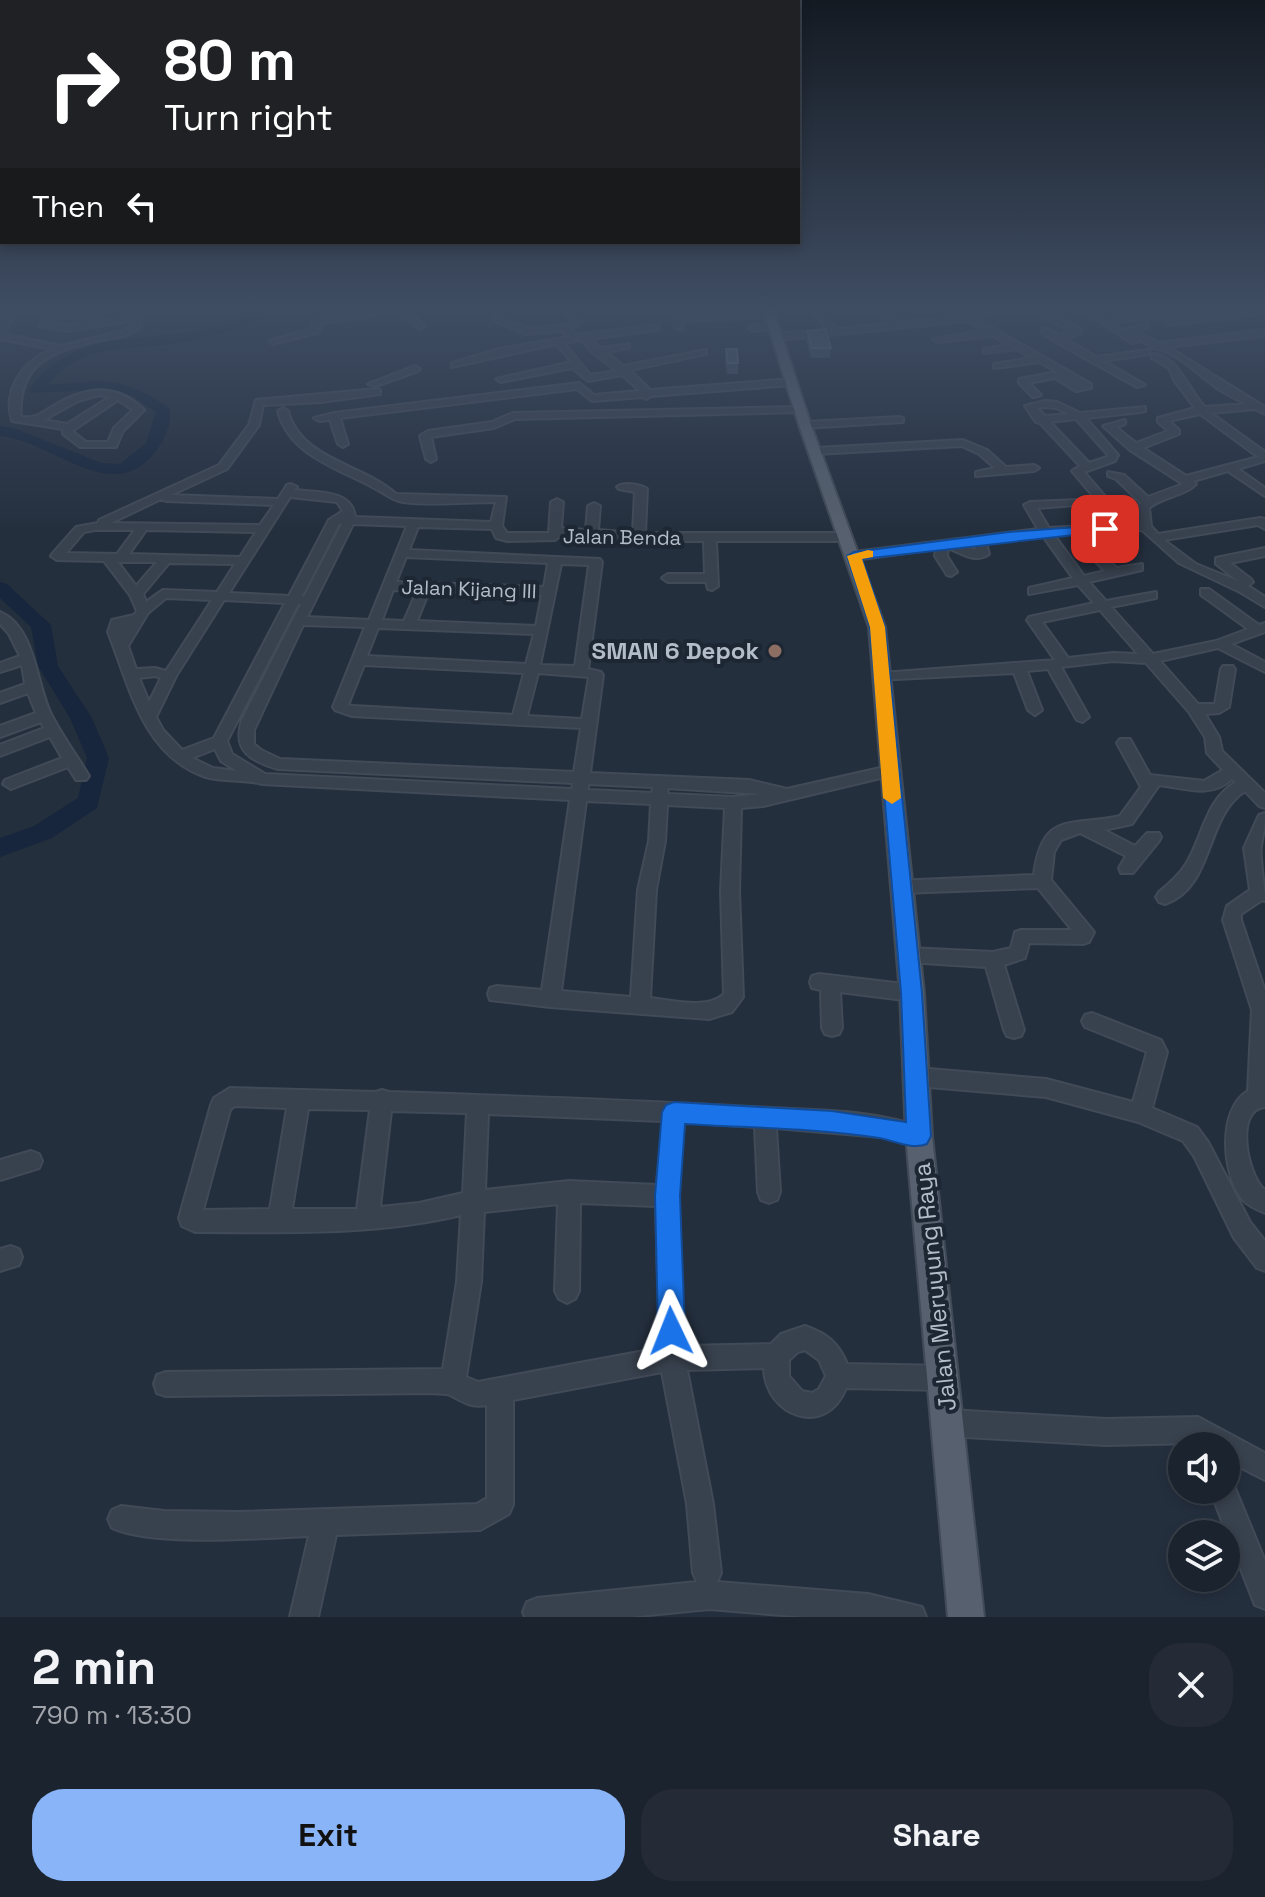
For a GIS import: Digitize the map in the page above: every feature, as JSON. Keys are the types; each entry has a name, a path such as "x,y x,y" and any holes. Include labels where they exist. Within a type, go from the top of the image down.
{"main road":[{"name":"Jalan Meruyung Raya","path":"792,382 877,627 912,993 919,1136 966,1617"}],"street":[{"path":"371,381 386,411"},
{"path":"95,526 160,498 227,463 236,446 254,425 259,402 284,406 375,388 389,381"},
{"path":"527,381 537,393"},
{"path":"636,381 646,391 647,412"},
{"path":"1022,381 1036,395"},
{"path":"1067,381 1079,389 1088,386 1081,381"},
{"path":"1134,381 1140,385"},
{"path":"1177,381 1228,431 1265,458"},
{"path":"1215,381 1262,408"},
{"path":"319,418 511,398 579,386 592,398 646,391 792,382"},
{"path":"36,421 78,395 107,392 120,395 139,410 118,430 112,445 84,445 67,432 69,427 120,395"},
{"path":"5,393 16,419 69,427"},
{"path":"1085,465 1040,420 1031,405 1060,404 1080,417 1091,437 1114,457 1085,465 1077,471 1126,528"},
{"path":"284,406 284,424 302,443 382,487 392,496 405,499 502,499 496,526 343,518"},
{"path":"1134,448 1175,432 1162,420 1206,410 1262,408"},
{"path":"0,411 13,409"},
{"path":"1040,420 1141,409"},
{"path":"431,459 425,436 434,432 494,425 521,415 647,412 899,420"},
{"path":"334,416 343,444"},
{"path":"1149,443 1118,420 1108,426 1134,448 1191,486 1147,502 1143,507 1145,526 1156,538 1200,570 1246,587 1265,603"},
{"path":"1059,439 1072,438"},
{"path":"816,451 963,443 983,452 1003,470"},
{"path":"1185,480 1265,458"},
{"path":"980,474 1034,468"},
{"path":"1232,469 1265,493"},
{"path":"1112,474 1120,477 1147,502"},
{"path":"623,487 641,489 639,537"},
{"path":"160,498 286,494 340,499 348,507 301,600 220,741 180,757"},
{"path":"148,717 169,676 286,494"},
{"path":"555,531 557,502"},
{"path":"1075,502 1030,505 1082,582 1194,709 1212,737 1215,753 1248,785"},
{"path":"114,558 138,526 143,506"},
{"path":"594,506 603,592"},
{"path":"1156,538 1263,522"},
{"path":"414,523 357,660 340,705 342,709 591,724"},
{"path":"243,561 57,556 80,529 95,526 261,529"},
{"name":"Jalan Benda","path":"496,526 500,535 507,537 555,536 555,531 850,546 946,544 968,554 983,554 979,540 1046,532"},
{"path":"1046,532 1145,526"},
{"path":"668,578 712,582 710,538"},
{"path":"946,544 941,556 951,572"},
{"path":"1265,552 1220,561 1265,596"},
{"path":"401,553 596,562 581,671"},
{"path":"1095,555 1115,573"},
{"path":"114,558 136,594 142,614"},
{"path":"136,594 166,559"},
{"path":"519,718 542,630 555,561"},
{"path":"1033,591 1138,567"},
{"path":"1250,584 1265,582"},
{"name":"Jalan Kijang III","path":"389,586 550,591"},
{"path":"409,624 424,588"},
{"path":"1205,592 1261,628"},
{"path":"136,594 301,600"},
{"path":"163,594 142,614 117,623 115,632 153,730 180,757 196,768 214,774 262,779 580,787 661,781 749,786 784,793"},
{"path":"1082,717 1034,620 1151,595"},
{"path":"301,600 300,621 245,732 248,747 278,764 580,787 659,800 733,803 763,800 889,771"},
{"path":"0,616 15,633 28,658 32,686 44,715 81,776"},
{"path":"300,621 542,630"},
{"path":"882,677 1019,668 1113,657 1151,659 1220,644 1261,628"},
{"path":"0,638 15,633"},
{"path":"1220,644 1265,668"},
{"path":"0,668 28,658"},
{"path":"357,660 581,671 592,673 598,679 550,999"},
{"path":"1019,668 1035,710"},
{"path":"1194,709 1214,710 1222,707 1228,669"},
{"path":"132,674 155,672 169,676"},
{"path":"0,698 32,686"},
{"path":"0,732 44,715"},
{"path":"0,751 53,730"},
{"path":"220,741 226,757 262,779"},
{"path":"1125,743 1150,789"},
{"path":"226,757 248,747"},
{"path":"11,784 71,760"},
{"path":"1036,837 1054,837 1080,825 1105,826 1126,820 1155,779 1192,787 1222,781 1248,785"},
{"path":"640,1006 647,890 657,841 661,781"},
{"path":"1165,897 1183,881 1196,862 1222,801 1232,790 1248,785"},
{"path":"497,994 709,1011 725,1006 734,997 730,891 733,803"},
{"path":"1265,819 1252,848 1262,894 1233,911 1232,920 1262,1010 1261,1098 1248,1102 1235,1128 1235,1143 1238,1165 1249,1191 1265,1202"},
{"path":"1080,825 1132,861 1153,837"},
{"path":"908,955 993,960 1019,953 1021,937 1085,935 1042,881 1049,843 1054,837"},
{"path":"901,886 1042,881"},
{"path":"993,960 1014,1030"},
{"path":"832,1028 824,983 912,993"},
{"path":"1092,1021 1148,1042 1157,1052 1140,1113"},
{"path":"917,1077 1046,1088 1140,1113 1176,1127 1196,1140 1242,1230 1265,1260"},
{"path":"667,1196 569,1192 472,1202 419,1214 367,1220 195,1221 190,1218 221,1105 224,1100 237,1097 382,1099 674,1112 869,1126 919,1136"},
{"path":"367,1220 382,1099"},
{"path":"279,1219 299,1100"},
{"path":"453,1382 469,1282 478,1104"},
{"path":"674,1112 667,1196 672,1358 700,1504 707,1573"},
{"path":"765,1119 769,1192"},
{"path":"0,1170 31,1161"},
{"path":"567,1291 569,1192"},
{"path":"166,1384 453,1382 464,1391 478,1394 672,1358 777,1356 794,1339 805,1338 818,1342 828,1350 838,1376 829,1398 818,1405 806,1406 784,1393 777,1381 777,1356"},
{"path":"838,1376 945,1378"},
{"path":"121,1519 164,1524 480,1517 500,1505 500,1392"},
{"path":"949,1423 1168,1436"},
{"path":"1240,1456 1265,1467"},
{"path":"1229,1504 1265,1595"},
{"path":"304,1617 326,1521"},
{"path":"537,1612 582,1612 709,1595 868,1608 912,1617"}],"waterway":[{"path":"0,431 30,437 80,461 110,470 125,468 145,455 153,444 164,411 139,394 116,385 36,390 43,381"},
{"path":"0,588 41,625 48,666 81,718 98,758 89,802 43,832 0,848"}],"slow traffic":[{"path":"868,554 854,556 877,627 892,798"}],"place":[{"name":"SMAN 6 Depok","path":"775,651"}],"route":[{"path":"671,1331 667,1196 674,1112 832,1122 881,1127 919,1136 912,993 877,627 854,556 1009,536 1105,529"}]}
